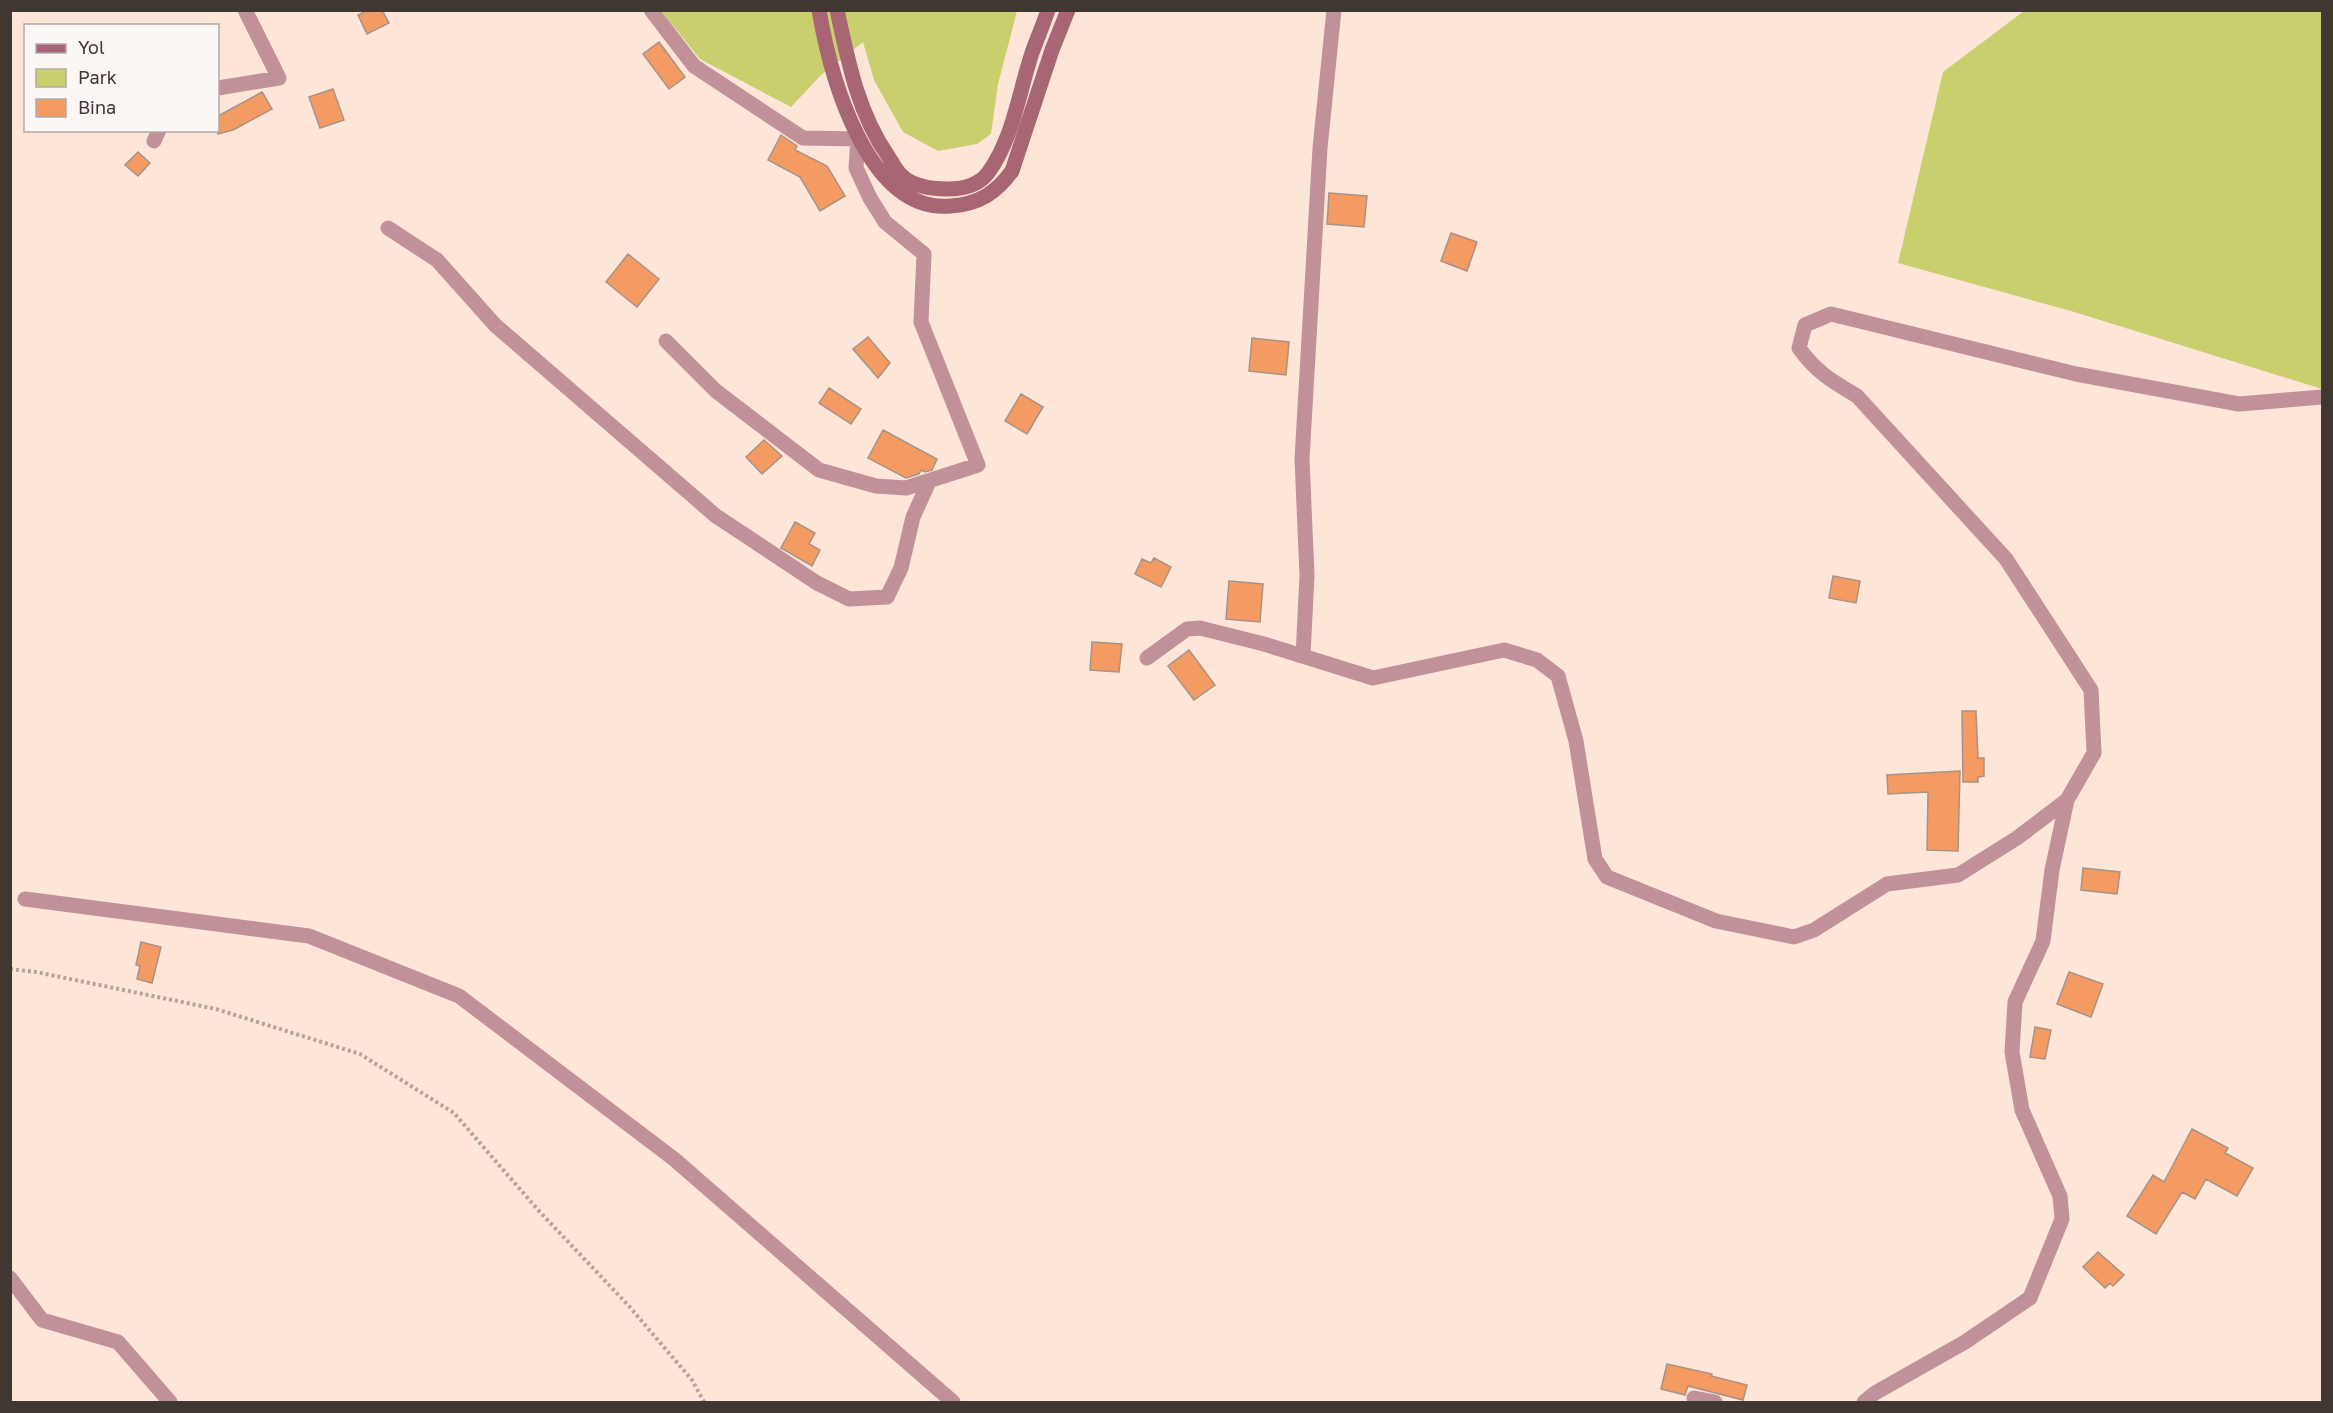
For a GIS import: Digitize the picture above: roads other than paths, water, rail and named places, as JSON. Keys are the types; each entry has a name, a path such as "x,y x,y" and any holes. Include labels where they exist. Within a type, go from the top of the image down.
{"main road":[{"path":"819,10 838,82 858,139 885,179 909,198 924,205 942,207 961,205 993,192 1001,186 1012,171 1052,50 1068,10"},
{"path":"837,10 849,63 862,106 876,140 901,175 918,185 937,189 959,189 977,184 988,173 1001,149 1048,10"}],"street":[{"path":"219,88 279,78 245,10"},
{"path":"651,10 694,66 802,138 858,139 856,168 870,198 885,222 924,254 921,322 978,465 906,488 876,486 819,470 716,391 666,341"},
{"path":"1304,656 1307,575 1302,459 1320,148 1334,10"},
{"path":"388,228 437,260 495,325 716,516 817,583 849,599 887,597 901,568 913,517 929,482"},
{"path":"1864,1402 1875,1393 1965,1342 2030,1298 2062,1219 2060,1196 2022,1110 2012,1052 2015,1002 2043,941 2052,870 2067,800 2094,753 2091,690 2006,559 1857,396 1827,378 1810,364 1799,348 1805,325 1831,314 2076,374 2239,404 2322,398"},
{"path":"1147,658 1187,630 1200,628 1304,656 1373,678 1504,650 1537,660 1558,676 1576,741 1595,859 1607,877 1716,921 1794,937 1814,930 1887,884 1958,875 2017,838 2067,800"},
{"path":"25,899 309,936 459,996 674,1159 953,1402"},
{"path":"10,1278 42,1320 118,1342 170,1402"},
{"path":"1694,1398 1714,1402"}]}
